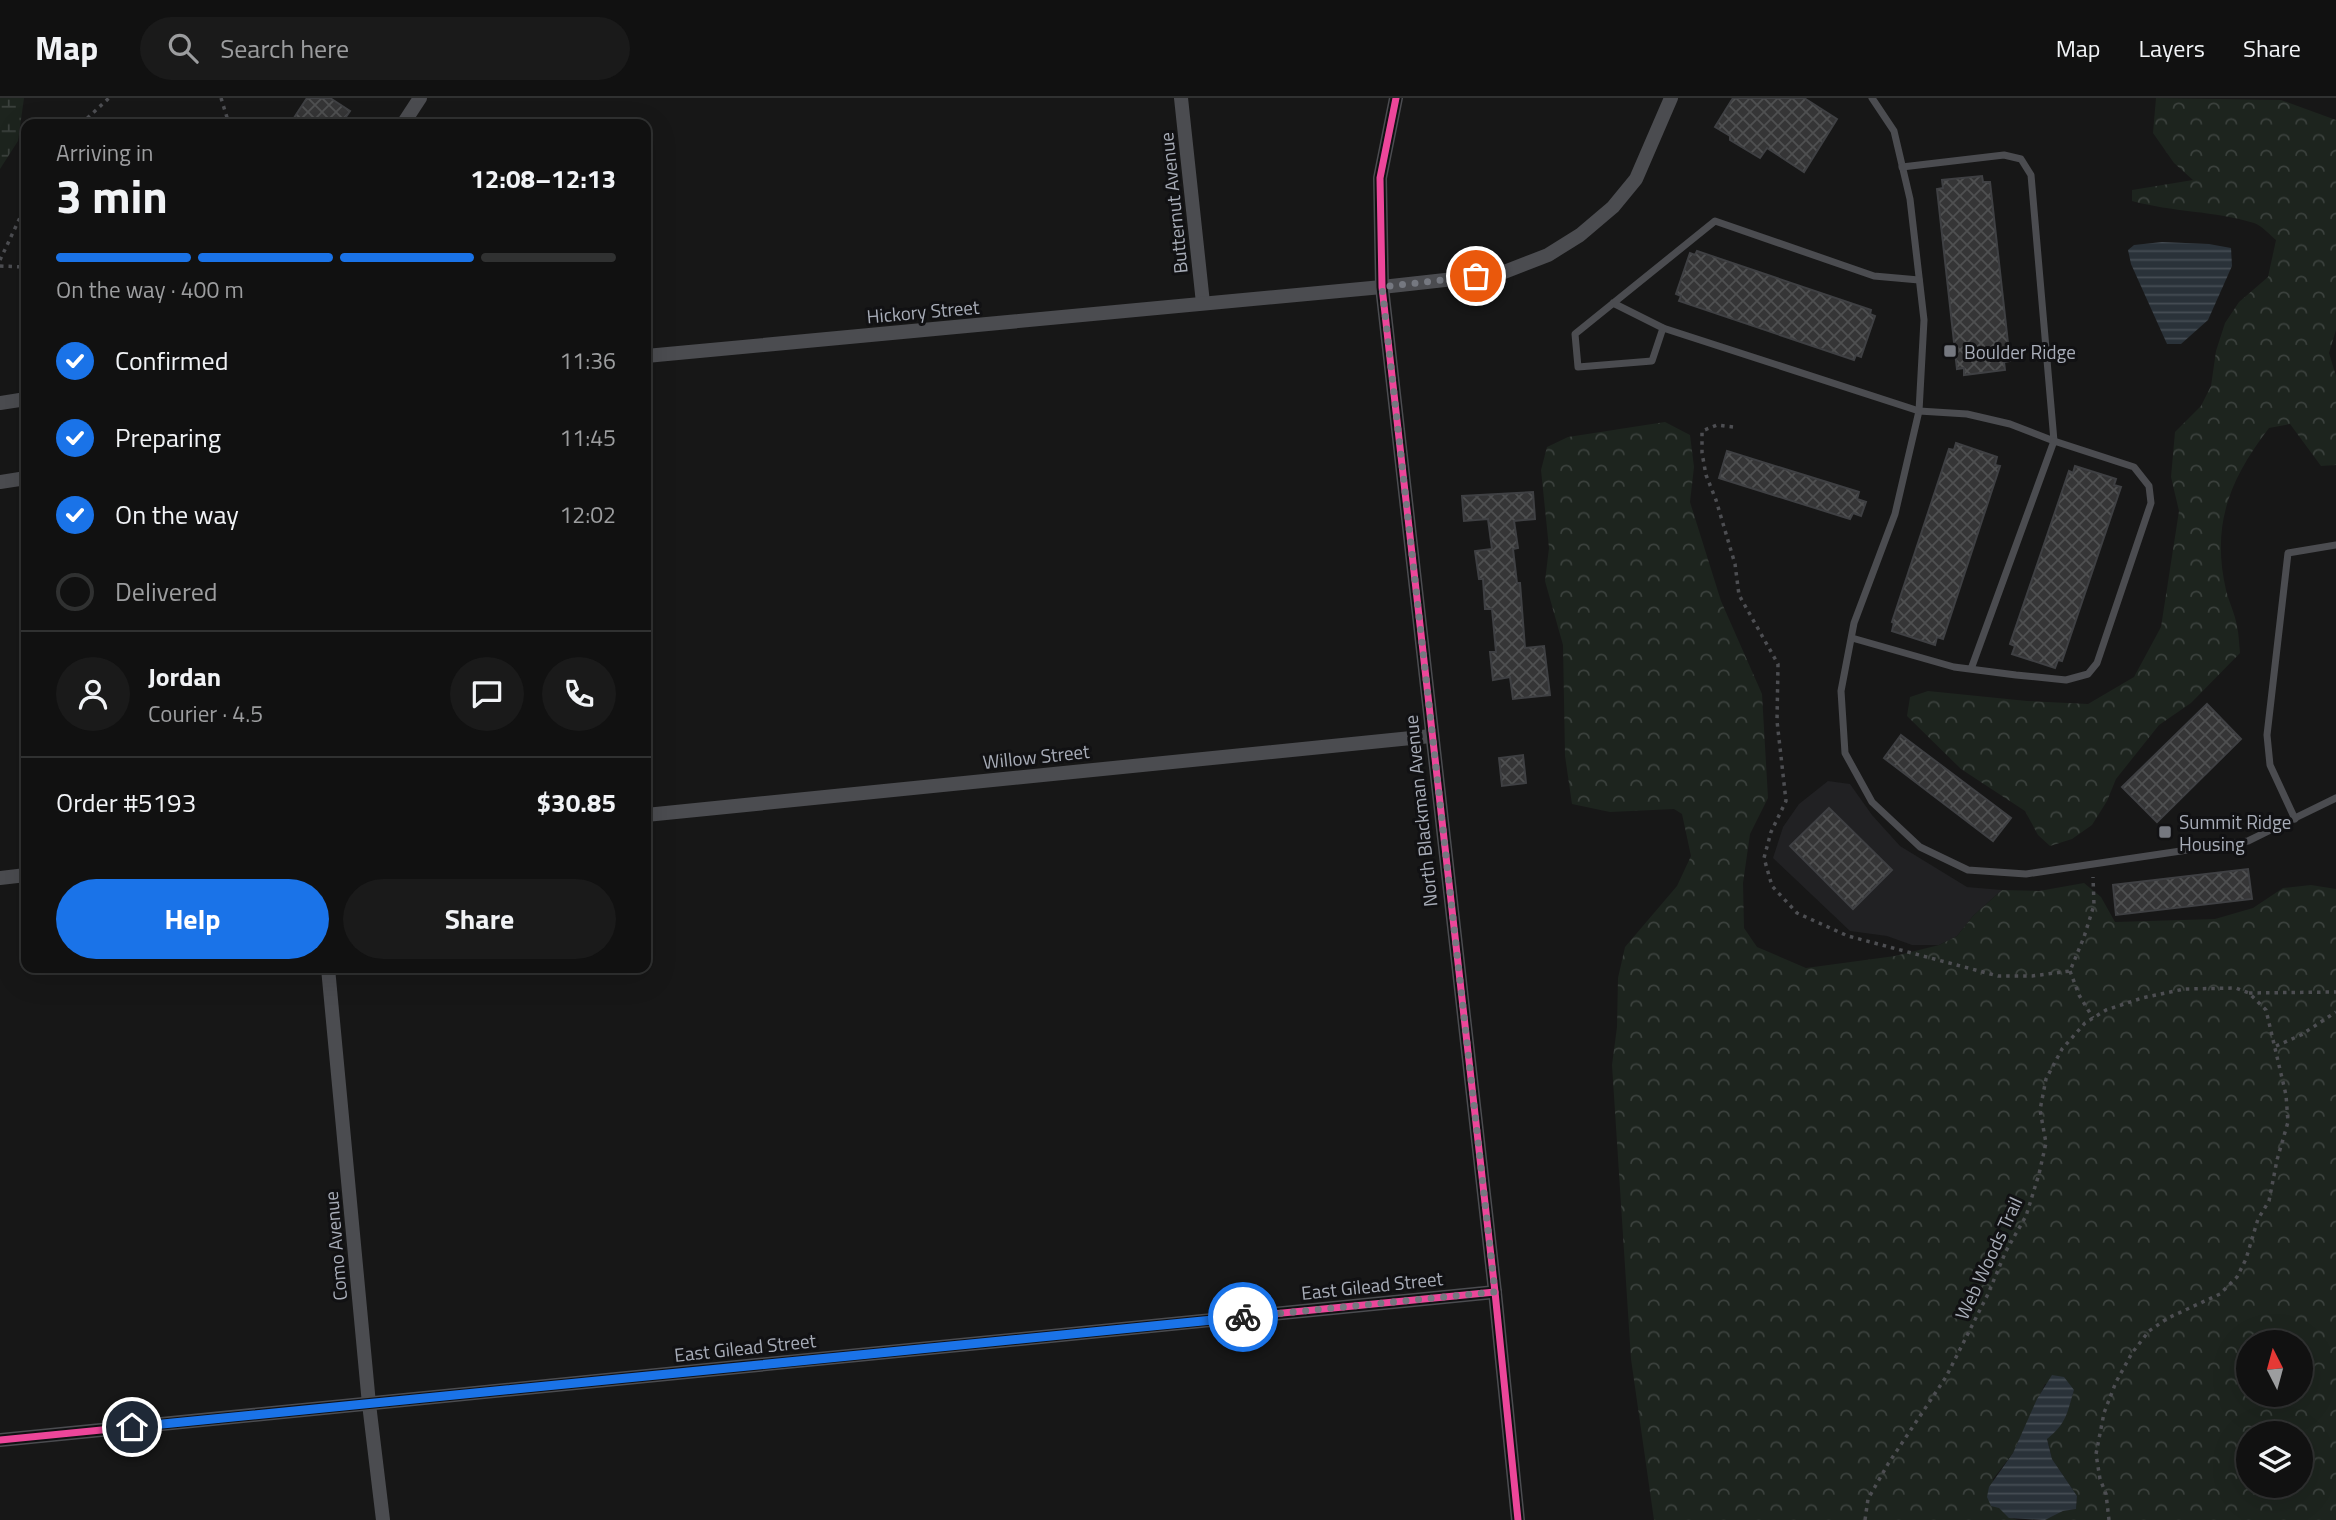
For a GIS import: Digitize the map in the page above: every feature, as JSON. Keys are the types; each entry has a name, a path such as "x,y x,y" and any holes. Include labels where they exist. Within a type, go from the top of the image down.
{"street":[{"path":"406,119 420,98"},
{"name":"Butternut Avenue","path":"1181,98 1203,303"},
{"name":"North Blackman Avenue","path":"1396,98 1380,178 1382,287 1495,1292 1518,1520"},
{"path":"1382,287 1499,274 1548,255 1580,235 1613,207 1636,179 1671,98"},
{"name":"Hickory Street","path":"651,356 1382,287"},
{"path":"0,402 21,399"},
{"path":"0,482 21,479"},
{"name":"Willow Street","path":"651,814 1431,736"},
{"path":"0,878 21,876"},
{"name":"Como Avenue","path":"328,973 369,1404 383,1520"},
{"name":"East Gilead Street","path":"0,1440 1495,1292"}],"lane":[{"path":"1872,98 1894,131 1910,199 1924,320 1919,411 1895,514 1854,623 1841,691 1845,753 1872,802 1920,848 1968,870 2026,874 2248,841 2336,799"},
{"path":"1902,167 2004,155 2021,159 2031,175 2054,441 1971,669"},
{"path":"1663,328 1652,361 1578,367 1574,334 1714,221 1874,276 1919,280"},
{"path":"1613,303 1663,328 1919,411 1967,414 2010,424 2134,467 2149,486 2151,503 2097,663 2088,674 2066,680 1954,667 1852,638"},
{"path":"2295,819 2270,765 2267,735 2288,553 2336,545"}],"path":[{"path":"86,119 108,98"},
{"path":"221,98 227,119"},
{"path":"0,260 21,216"},
{"path":"0,266 21,267"},
{"path":"2070,971 2079,995 2093,1018"},
{"path":"2109,1520 2096,1454 2104,1413 2132,1353 2149,1331 2168,1318 2220,1294 2237,1277 2246,1259 2258,1219 2269,1201 2288,1122 2286,1095 2266,1010 2249,993"},
{"path":"2276,1046 2301,1035 2336,1012"}],"shaded area":[{"path":"2162,242 2231,248 2232,266 2208,320 2181,344 2167,344 2131,264 2128,250 2134,245"},
{"path":"1828,781 1850,784 1872,815 1900,846 1967,887 2002,890 1973,916 1957,936 1939,945 1912,945 1887,936 1850,931 1773,858 1783,827 1799,804"},
{"path":"2052,1375 2064,1377 2074,1390 2062,1423 2047,1439 2052,1459 2077,1496 2076,1509 2063,1511 2045,1520 2009,1518 1999,1508 1991,1506 1987,1497 1989,1487 2013,1453 2037,1399"}],"green space":[{"path":"0,98 24,98 18,141 0,169"},
{"path":"2156,98 2281,100 2336,120 2336,330 2329,353 2336,376 2336,465 2321,466 2290,424 2269,428 2234,484 2223,523 2222,566 2236,622 2240,653 2191,703 2159,725 2116,779 2107,801 2092,825 2072,839 2050,846 2038,835 2025,811 1961,769 1907,716 1910,697 1928,691 2088,704 2134,677 2161,627 2179,511 2171,477 2175,432 2201,406 2211,386 2216,351 2225,323 2239,302 2268,277 2276,240 2254,223 2132,201 2132,190 2193,180 2174,163 2153,133"},
{"path":"1665,422 1690,435 1694,467 1690,502 1721,601 1762,694 1768,798 1750,834 1743,883 1744,928 1757,947 1806,968 1895,956 1939,945 1957,936 1973,916 2002,890 2039,891 2084,883 2101,897 2115,922 2215,919 2253,908 2283,888 2311,885 2336,889 2336,1520 2045,1520 2063,1511 2076,1509 2077,1496 2052,1459 2047,1438 2062,1423 2074,1390 2045,1384 2013,1453 1993,1479 2002,1510 2018,1520 1654,1520 1631,1359 1612,1065 1617,1027 1618,978 1625,947 1677,886 1691,856 1682,814 1674,809 1610,812 1572,804 1565,756 1563,645 1545,581 1549,548 1541,470 1547,447 1568,437"}],"building":[{"path":"307,98 330,98 350,111 344,119 293,119"},
{"path":"1733,98 1804,98 1837,119 1804,172 1767,148 1760,158 1730,140 1730,136 1715,127"},
{"path":"1982,176 1983,182 1990,182 2010,361 2004,362 2005,370 1964,375 1964,368 1957,369 1937,189 1943,188 1942,180"},
{"path":"1697,251 1871,310 1870,314 1875,316 1861,357 1856,355 1854,360 1679,301 1681,296 1676,294 1690,253 1695,255"},
{"path":"1956,443 1997,457 1995,465 2000,466 1943,639 1937,637 1935,645 1892,631 1892,622 1949,449 1954,450"},
{"path":"1727,451 1859,492 1857,499 1866,502 1861,516 1853,513 1850,519 1719,478"},
{"path":"2075,466 2116,479 2114,485 2121,487 2062,661 2058,660 2055,668 2012,654 2015,646 2010,644 2069,471 2073,473"},
{"path":"1533,492 1535,519 1514,521 1518,548 1513,549 1517,583 1520,583 1525,648 1544,646 1550,695 1513,699 1510,677 1493,680 1490,652 1496,652 1492,609 1485,609 1483,579 1479,579 1475,551 1492,549 1488,519 1464,521 1462,496"},
{"path":"2207,704 2241,739 2157,822 2122,787"},
{"path":"1901,735 2011,818 1993,841 1884,758"},
{"path":"1523,755 1526,783 1502,786 1499,758"},
{"path":"1829,808 1892,870 1853,909 1790,846"},
{"path":"2248,869 2252,899 2116,915 2113,885"}],"cycle path":[{"path":"1396,98 1380,178 1382,287 1495,1292 1518,1520"},
{"path":"0,1440 1495,1292"}],"way so far":[{"path":"1243,1317 1495,1292 1382,287 1476,276"}],"place":[{"name":"Boulder Ridge","path":"1950,351"},
{"name":"Summit Ridge Housing","path":"2165,832"}],"route":[{"path":"132,1427 1243,1317"}]}
